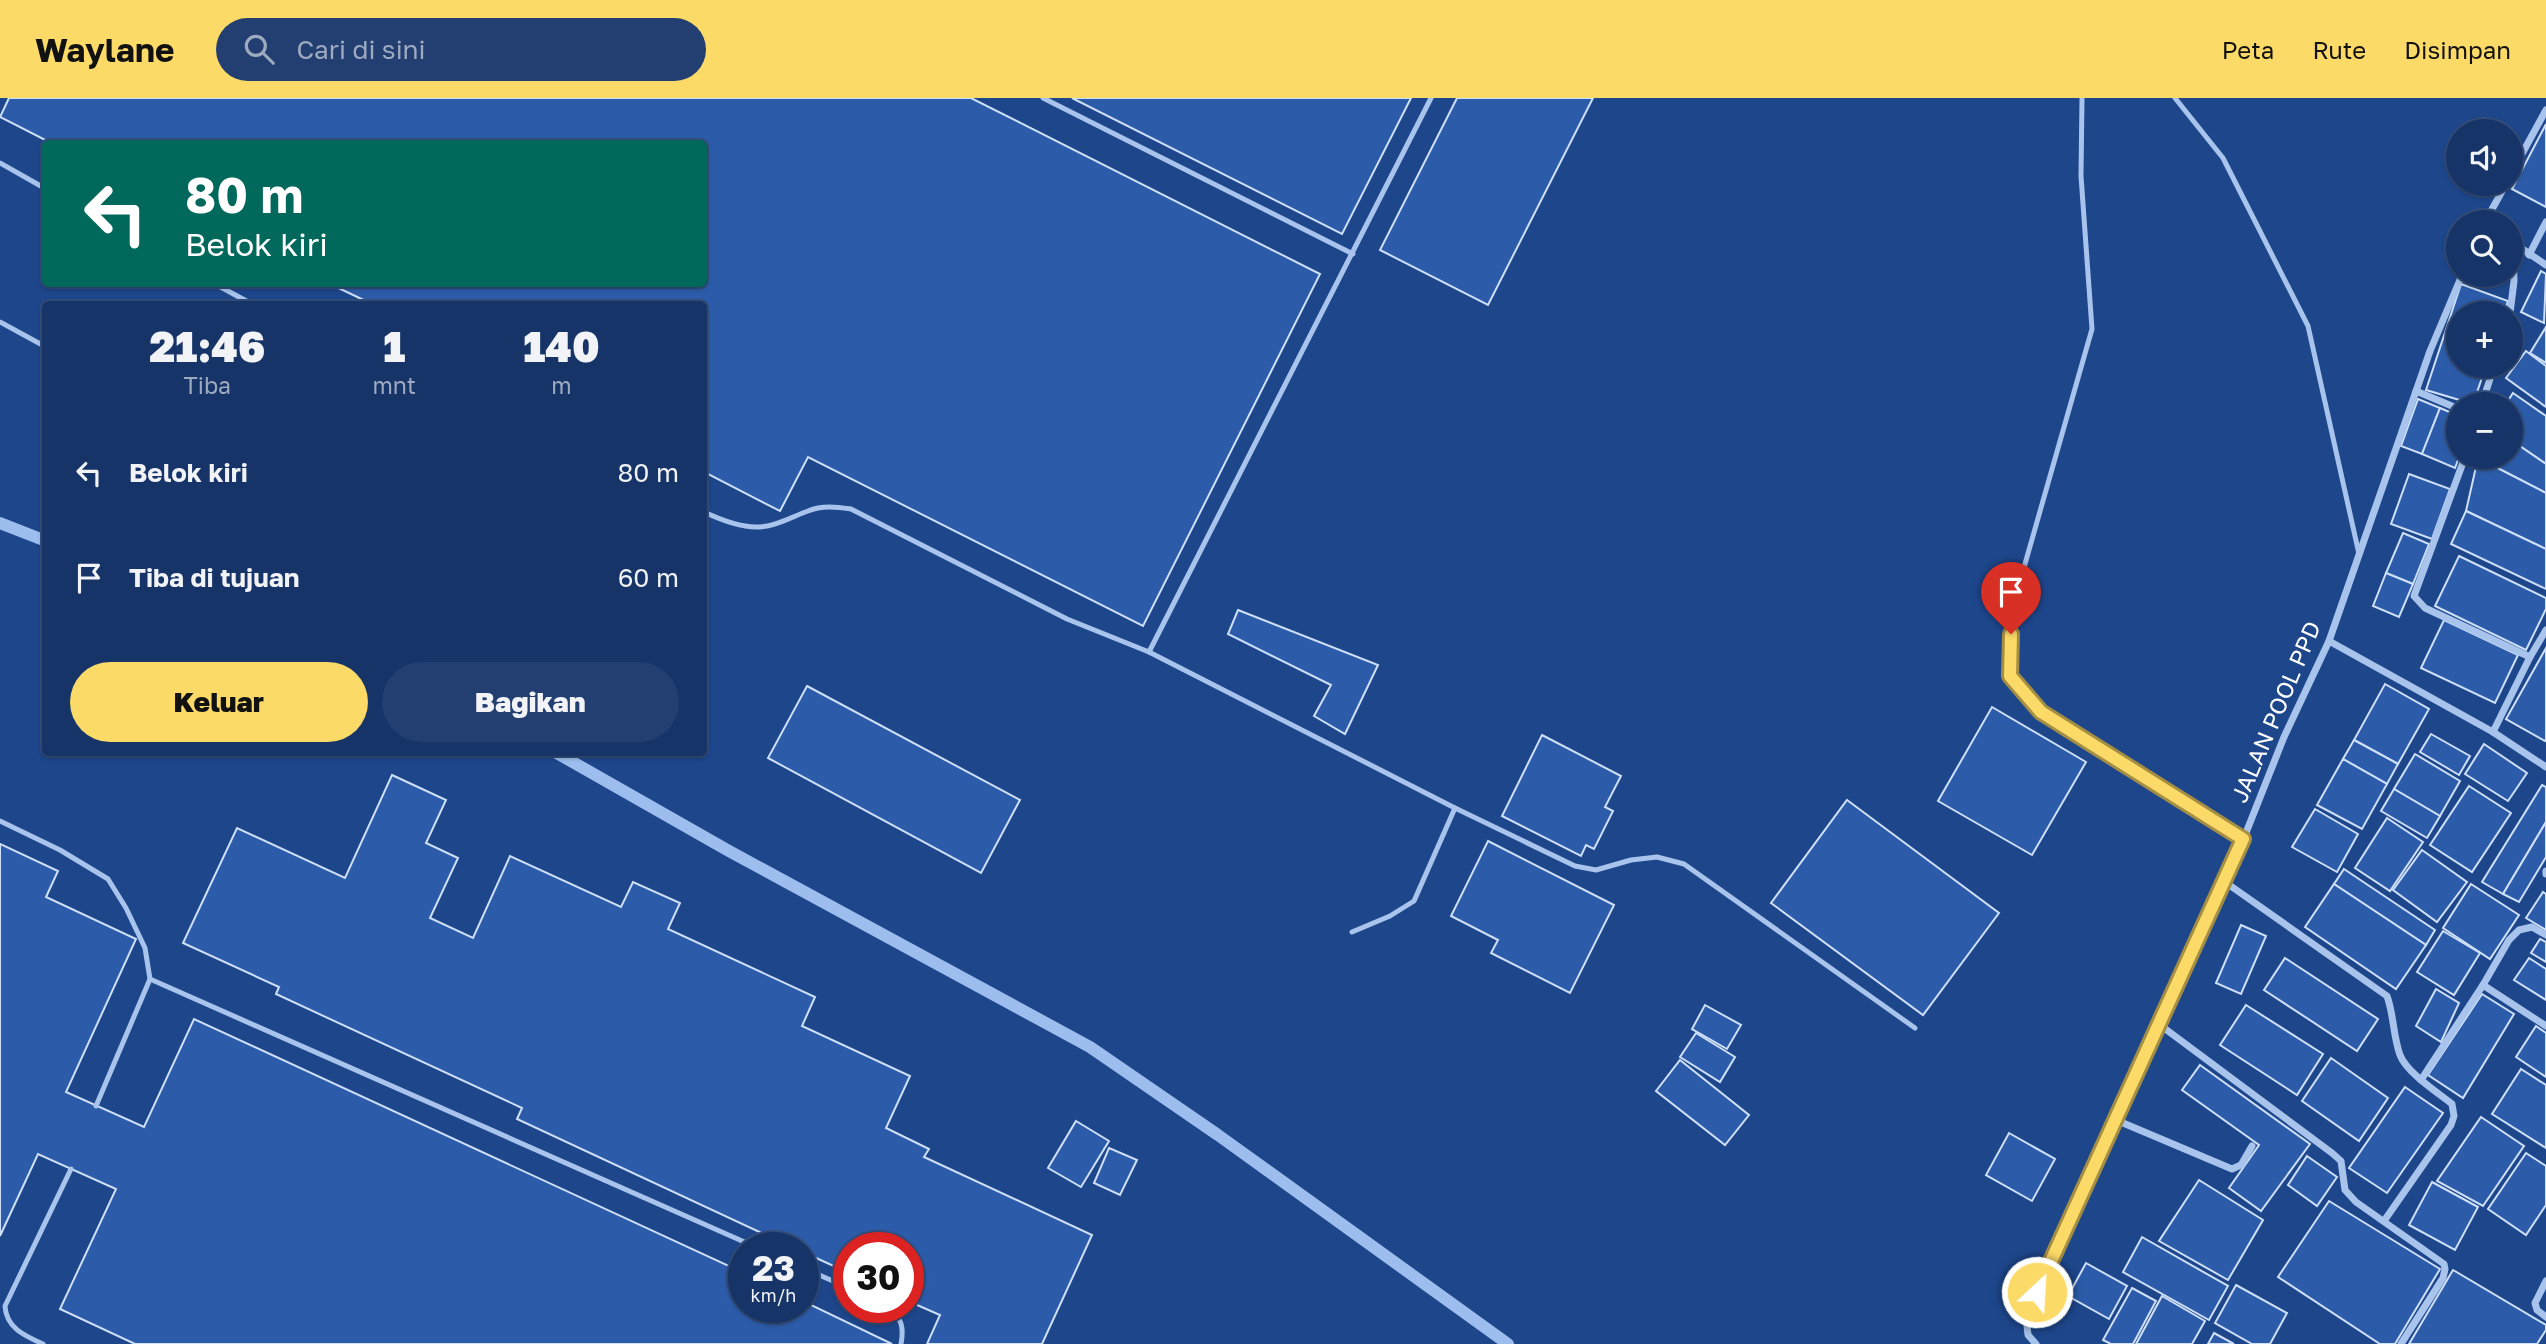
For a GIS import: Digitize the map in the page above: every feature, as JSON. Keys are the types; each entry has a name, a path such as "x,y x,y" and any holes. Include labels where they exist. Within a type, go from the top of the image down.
{"street":[{"path":"2523,152 2546,110"},
{"path":"2529,254 2546,222"},
{"path":"2523,250 2546,265"},
{"name":"JALAN POOL PPD","path":"2036,1344 2028,1335 2026,1316 2225,882 2284,737 2329,641 2430,351 2457,287"},
{"path":"2416,391 2446,404"},
{"path":"2461,469 2414,596 2425,608 2530,657"},
{"path":"2493,732 2546,629"},
{"path":"2329,641 2493,732 2546,767"},
{"path":"2225,882 2387,996 2401,1058 2421,1080 2452,1104 2454,1116 2451,1125 2384,1221"},
{"path":"2421,1080 2509,940 2519,930 2532,927 2546,934"},
{"path":"2483,985 2546,1026"},
{"path":"2160,1025 2332,1153 2340,1161 2346,1190 2356,1202 2436,1257 2445,1269 2443,1278 2401,1344"},
{"path":"2116,1120 2232,1170 2241,1166 2252,1146"},
{"path":"2546,1281 2535,1303 2537,1310 2546,1317"}],"lane":[{"path":"1043,98 1353,254"},
{"path":"1149,652 1431,98"},
{"path":"2082,98 2081,176 2092,329 2011,613 2010,676 2041,712 2243,839"},
{"path":"2175,98 2223,158 2308,326 2359,554"},
{"path":"0,163 42,187"},
{"path":"221,287 246,301"},
{"path":"0,322 42,345"},
{"path":"707,514 720,520 756,527 790,520 809,510 830,506 851,509 1067,619 1149,652 1575,866 1596,870 1631,860 1657,857 1684,864 1915,1028"},
{"path":"1352,932 1391,916 1414,901 1455,808"},
{"path":"0,821 60,850 108,879 126,908 145,948 150,979 96,1106"},
{"path":"150,979 728,1235"},
{"path":"43,1344 13,1328 5,1316 5,1306 71,1169"},
{"path":"901,1344 902,1323"}],"building":[{"path":"9,98 971,98 1320,274 1143,626 808,457 780,511 707,474 707,301 366,301 336,287 707,287 707,140 45,140 0,117"},
{"path":"1072,98 1411,98 1342,234"},
{"path":"1457,98 1593,98 1488,305 1380,250"},
{"path":"2546,124 2546,207 2523,195 2523,168"},
{"path":"2541,271 2546,274 2544,323 2523,313"},
{"path":"2460,287 2469,287 2508,301 2455,301"},
{"path":"2546,327 2546,363 2530,353"},
{"path":"2446,329 2446,378 2482,378 2477,392 2446,392 2446,396 2426,390"},
{"path":"2526,351 2546,366 2546,407 2506,378 2523,378 2523,355"},
{"path":"2418,399 2440,408 2422,454 2401,446"},
{"path":"2523,400 2546,416 2546,464 2523,448"},
{"path":"2440,408 2446,411 2446,464 2422,454"},
{"path":"2523,448 2546,464 2546,493 2499,469 2523,469"},
{"path":"2476,469 2499,469 2546,493 2546,549 2466,511"},
{"path":"2409,474 2450,489 2432,539 2391,524"},
{"path":"2466,511 2546,549 2546,589 2451,544"},
{"path":"2403,533 2429,544 2413,584 2386,573"},
{"path":"2459,556 2546,598 2546,609 2526,650 2435,606"},
{"path":"2386,573 2413,584 2399,617 2373,606"},
{"path":"1238,610 1378,665 1345,734 1314,716 1331,685 1228,634"},
{"path":"2444,620 2518,655 2495,703 2421,668"},
{"path":"2546,648 2546,739 2545,741 2506,719"},
{"path":"2385,684 2429,709 2398,764 2354,740"},
{"path":"807,686 1020,800 981,873 768,758"},
{"path":"1992,707 2086,762 2032,855 1938,801"},
{"path":"2431,734 2470,756 2459,775 2420,752"},
{"path":"1542,735 1621,776 1605,807 1613,811 1594,849 1586,845 1581,856 1502,816"},
{"path":"2354,740 2398,764 2387,784 2343,759"},
{"path":"2484,744 2527,773 2508,801 2465,774"},
{"path":"2415,754 2460,781 2440,816 2394,789"},
{"path":"2343,759 2387,784 2362,829 2317,805"},
{"path":"392,775 446,800 426,843 458,858 430,918 473,938 510,856 621,907 633,882 680,903 668,929 815,997 802,1026 910,1076 886,1128 929,1149 924,1157 1092,1235 1042,1344 927,1344 940,1315 924,1308 924,1232 833,1232 833,1266 819,1259 819,1232 760,1232 517,1119 522,1108 276,994 279,987 183,943 237,828 345,878"},
{"path":"2542,785 2546,787 2546,822 2503,894 2482,882"},
{"path":"2469,786 2511,813 2472,872 2430,845"},
{"path":"2394,789 2440,816 2427,838 2381,811"},
{"path":"1847,800 1999,913 1923,1015 1771,903"},
{"path":"2315,809 2358,834 2337,872 2292,847"},
{"path":"2387,818 2423,842 2390,891 2355,868"},
{"path":"2546,822 2546,857 2519,902 2503,894"},
{"path":"1488,841 1614,905 1570,993 1491,953 1498,940 1451,916"},
{"path":"0,844 58,871 46,897 136,939 66,1092 144,1127 194,1019 728,1266 728,1323 819,1323 819,1309 833,1315 833,1323 849,1323 892,1344 135,1344 60,1309 116,1189 38,1154 0,1236"},
{"path":"2422,850 2467,882 2437,922 2393,890"},
{"path":"2344,869 2435,930 2426,945 2334,884"},
{"path":"2334,884 2426,945 2396,989 2305,927"},
{"path":"2471,884 2519,915 2490,959 2443,928"},
{"path":"2543,892 2546,894 2546,930 2526,918"},
{"path":"2241,925 2266,936 2241,994 2216,983"},
{"path":"2443,931 2480,953 2454,995 2417,972"},
{"path":"2540,939 2546,942 2546,962 2531,953"},
{"path":"2285,958 2378,1019 2357,1051 2264,990"},
{"path":"2529,958 2546,969 2546,1000 2514,980"},
{"path":"2436,989 2459,1003 2441,1042 2416,1026"},
{"path":"2482,994 2514,1014 2463,1098 2428,1075"},
{"path":"1705,1005 1741,1025 1727,1049 1692,1029"},
{"path":"2246,1005 2323,1054 2297,1095 2220,1045"},
{"path":"2536,1026 2546,1033 2546,1077 2516,1057"},
{"path":"1696,1033 1735,1057 1720,1082 1680,1057"},
{"path":"2331,1058 2388,1098 2359,1141 2302,1101"},
{"path":"1680,1060 1749,1115 1725,1145 1656,1091"},
{"path":"2200,1065 2310,1144 2261,1211 2229,1188 2259,1145 2182,1090"},
{"path":"2521,1069 2546,1085 2546,1148 2492,1114"},
{"path":"2405,1087 2443,1113 2387,1193 2349,1168"},
{"path":"2481,1117 2524,1146 2483,1206 2437,1181"},
{"path":"1076,1121 1109,1141 1081,1187 1048,1168"},
{"path":"2009,1133 2055,1159 2032,1201 1986,1175"},
{"path":"1109,1148 1137,1160 1120,1195 1094,1183"},
{"path":"2526,1153 2546,1166 2546,1205 2526,1235 2488,1209"},
{"path":"2307,1156 2337,1177 2317,1206 2288,1185"},
{"path":"2199,1180 2263,1220 2228,1280 2159,1241"},
{"path":"2432,1182 2478,1207 2455,1250 2409,1225"},
{"path":"2329,1201 2440,1269 2395,1344 2380,1344 2278,1277"},
{"path":"2142,1237 2228,1286 2209,1320 2123,1272"},
{"path":"2086,1263 2127,1286 2109,1319 2068,1296"},
{"path":"2453,1270 2546,1325 2546,1330 2537,1344 2409,1344"},
{"path":"2236,1285 2287,1313 2270,1344 2252,1344 2215,1323"},
{"path":"2132,1288 2156,1301 2133,1344 2111,1344 2103,1340"},
{"path":"2162,1296 2205,1321 2192,1344 2136,1344"},
{"path":"2214,1333 2234,1344 2208,1344"}],"waterway":[{"path":"0,523 42,539"},
{"path":"562,756 729,851 1090,1047 1218,1135 1508,1344"}],"route":[{"path":"2011,634 2010,676 2041,712 2243,839 2037,1292"}]}
